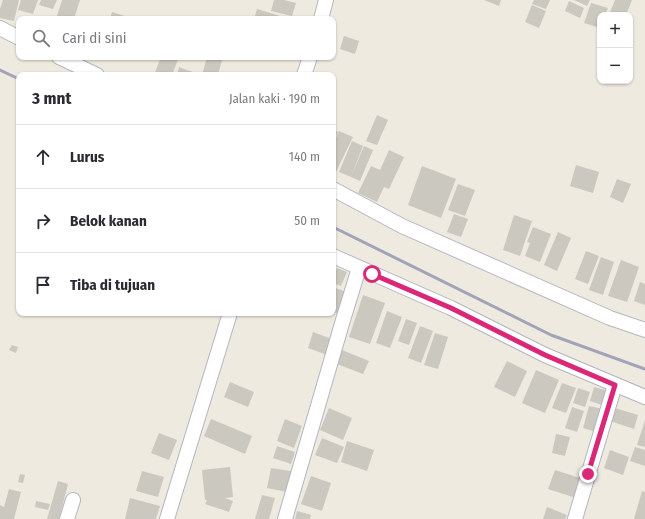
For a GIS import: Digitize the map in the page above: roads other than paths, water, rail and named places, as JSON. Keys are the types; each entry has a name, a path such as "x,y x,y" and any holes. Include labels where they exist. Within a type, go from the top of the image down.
{"street":[{"path":"322,16 326,0"},
{"path":"0,28 16,36"},
{"path":"65,60 91,72"},
{"path":"305,72 309,60"},
{"path":"336,191 402,226 610,318 645,330"},
{"path":"336,257 451,308 545,355 645,397"},
{"path":"285,519 359,268"},
{"path":"167,519 229,316"},
{"path":"575,519 615,385"},
{"path":"67,519 73,500"}],"railway":[{"path":"0,70 16,78"},
{"path":"336,228 551,335 645,369"}]}
